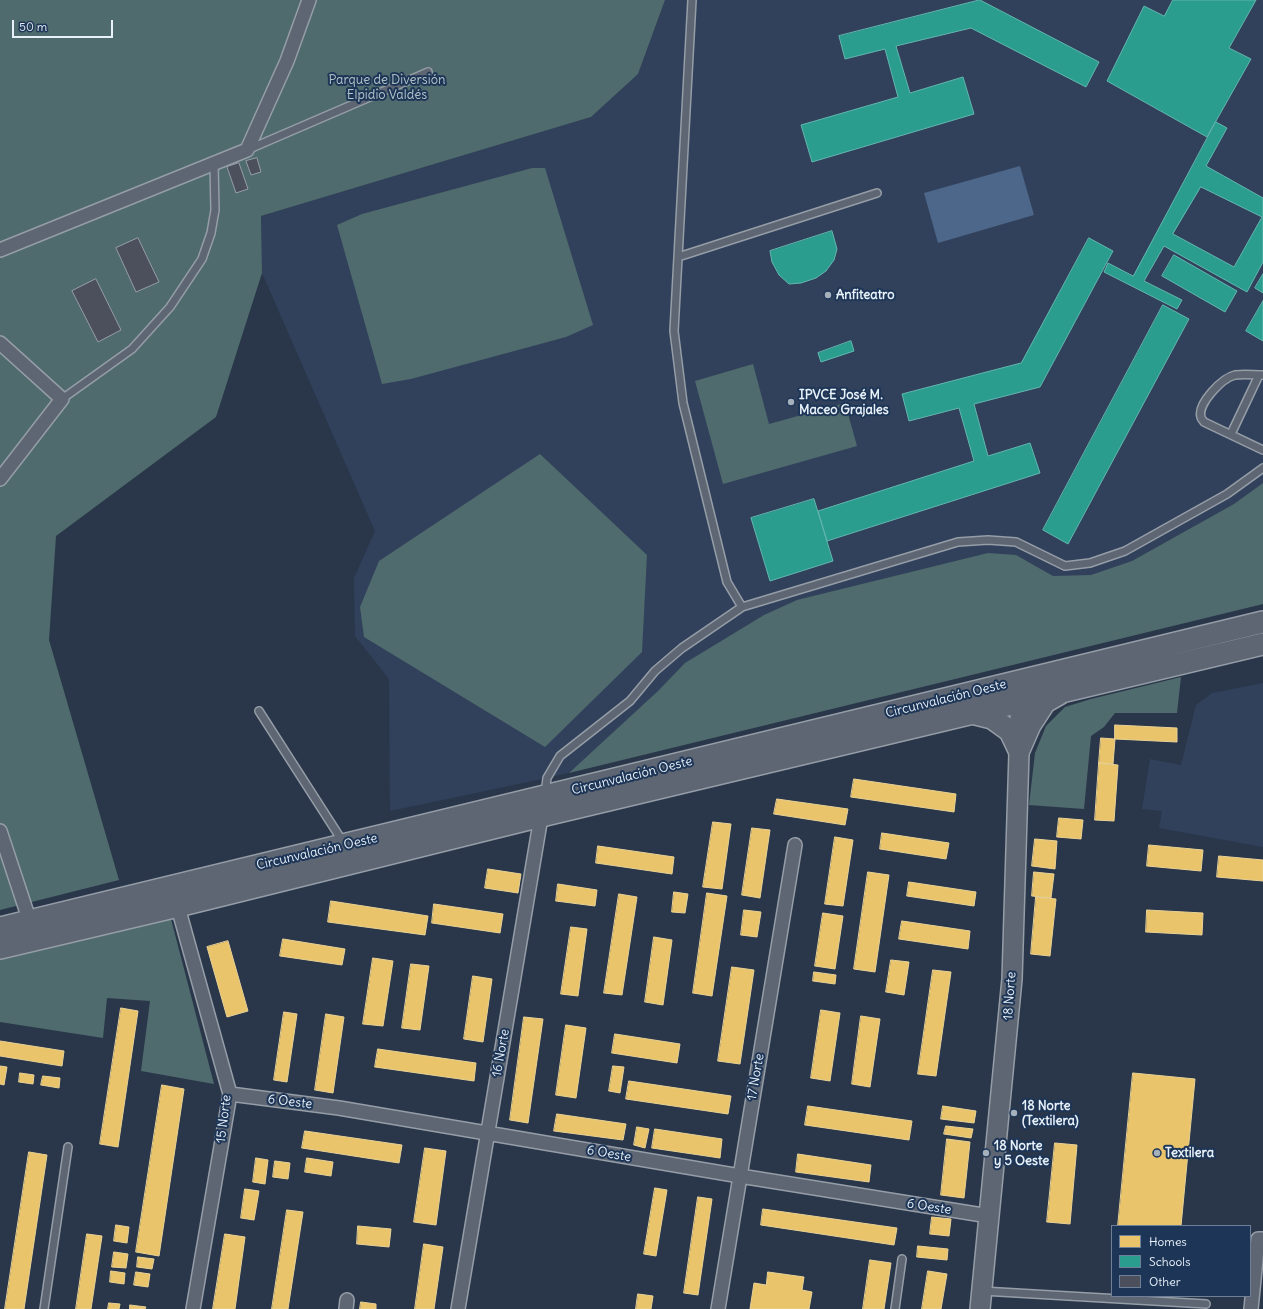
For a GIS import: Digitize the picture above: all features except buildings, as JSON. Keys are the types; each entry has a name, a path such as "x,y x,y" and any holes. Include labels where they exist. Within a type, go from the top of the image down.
{"main road":[{"name":"Circunvalación Oeste","path":"0,928 33,930 178,906 346,855 1021,691 1263,622"},
{"name":"Circunvalación Oeste","path":"543,807 971,713 1021,691 1064,691 1263,644"},
{"name":"18 Norte","path":"981,1300 1012,979 1021,691"},
{"path":"1018,750 1030,724 1046,702 1064,691"},
{"path":"971,713 992,718 1010,730 1018,750"},
{"name":"Circunvalación Oeste","path":"0,948 33,930 172,886 346,855"}],"street":[{"path":"0,250 247,150 287,61 310,0"},
{"path":"0,343 62,399 0,479"},
{"name":"16 Norte","path":"458,1309 543,807"},
{"path":"0,831 33,930"},
{"name":"17 Norte","path":"718,1309 795,845"},
{"name":"15 Norte","path":"172,886 230,1094 193,1309"},
{"name":"6 Oeste","path":"230,1094 339,1108 740,1176 989,1216"},
{"path":"1251,1309 1260,1239"}],"lane":[{"path":"692,0 674,330 683,402 727,582 742,607"},
{"path":"247,150 428,72"},
{"path":"62,399 132,349 170,307 202,259 211,233 215,210 214,164"},
{"path":"678,256 877,193"},
{"path":"1230,434 1261,375 1233,376 1215,387 1201,408 1201,416 1204,422 1230,434 1263,449"},
{"path":"543,807 546,778 560,756 630,701 655,671 682,648 742,607 958,542 988,540 1016,542 1064,566 1090,563 1125,551 1227,494 1263,468"},
{"path":"259,711 346,855"},
{"path":"44,1309 68,1147"},
{"path":"895,1309 902,1259"},
{"path":"981,1300 1206,1304"}],"shaded area":[{"name":"IPVCE José M. Maceo Grajales","path":"665,0 1263,0 1263,604 547,778 390,811 389,679 355,636 354,578 375,531 262,273 261,216 591,117 638,74"},
{"path":"1020,166 1034,215 938,243 924,193"},
{"path":"1263,683 1263,847 1159,828 1162,811 1142,809 1150,759 1181,765 1196,705 1212,693"}],"green space":[{"name":"Parque de Diversión Elpidio Valdés","path":"0,0 665,0 638,74 591,117 261,216 262,273 216,417 56,536 49,640 119,880 0,910"},
{"path":"532,168 545,168 593,325 566,337 411,379 382,384 337,225 362,214"},
{"path":"753,364 769,424 845,403 857,446 723,484 695,381"},
{"path":"540,454 647,555 642,652 545,747 364,637 360,607 379,561"},
{"path":"1263,483 1263,604 569,773 658,691 685,663 764,615 797,600 988,553 1016,555 1053,576 1091,575 1132,561 1234,504"},
{"path":"1181,677 1177,713 1115,713 1104,727 1091,736 1084,809 1029,805 1035,753 1046,726 1065,707 1091,699"},
{"path":"171,919 214,1084 141,1071 150,1001 107,998 103,1038 0,1022 0,960"}],"place":[{"name":"Anfiteatro","path":"828,295"},
{"name":"IPVCE José M. Maceo Grajales","path":"791,402"},
{"name":"18 Norte (Textilera)","path":"1014,1113"},
{"name":"18 Norte y 5 Oeste","path":"986,1153"},
{"name":"Textilera","path":"1157,1153"}]}
